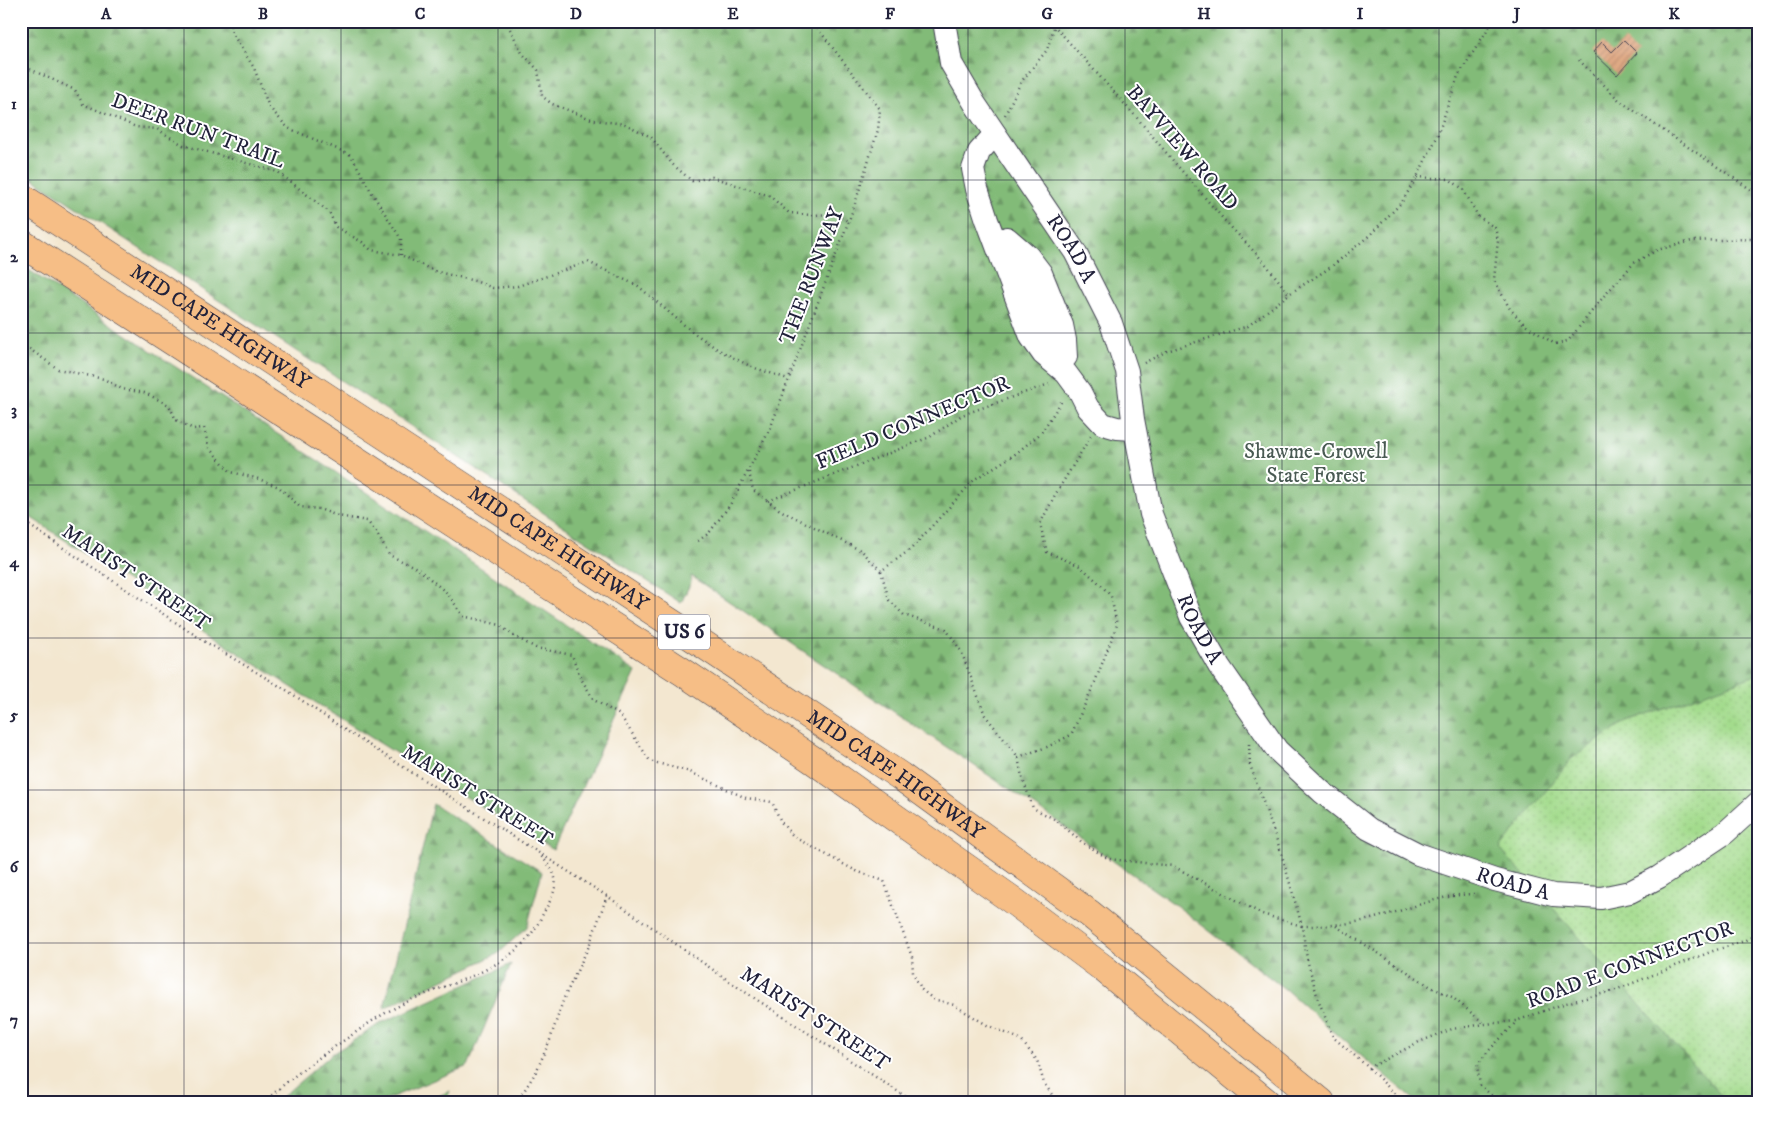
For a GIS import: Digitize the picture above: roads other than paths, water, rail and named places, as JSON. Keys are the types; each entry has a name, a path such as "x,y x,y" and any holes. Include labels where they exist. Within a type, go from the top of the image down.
{"highway":[{"name":"MID CAPE HIGHWAY","path":"21,197 672,624 900,776 1090,914 1322,1102"},
{"name":"MID CAPE HIGHWAY","path":"21,243 683,672 813,760 1012,900 1095,962 1266,1102"}],"lane":[{"name":"ROAD A","path":"944,21 951,63 975,104 1075,252 1111,323 1127,371 1134,428 1151,514 1191,617 1219,666 1277,750 1322,792 1369,829 1418,854 1495,880 1553,895 1601,898 1630,892 1659,877 1725,833 1749,824 1759,802"},
{"path":"995,134 979,152 973,169 977,189 1031,337 1043,354 1070,378"},
{"path":"988,220 1007,238 1070,378 1088,408 1103,424 1117,428 1134,428"}],"park label":[{"name":"Shawme-Crowell State Forest","path":"1316,464"}]}
